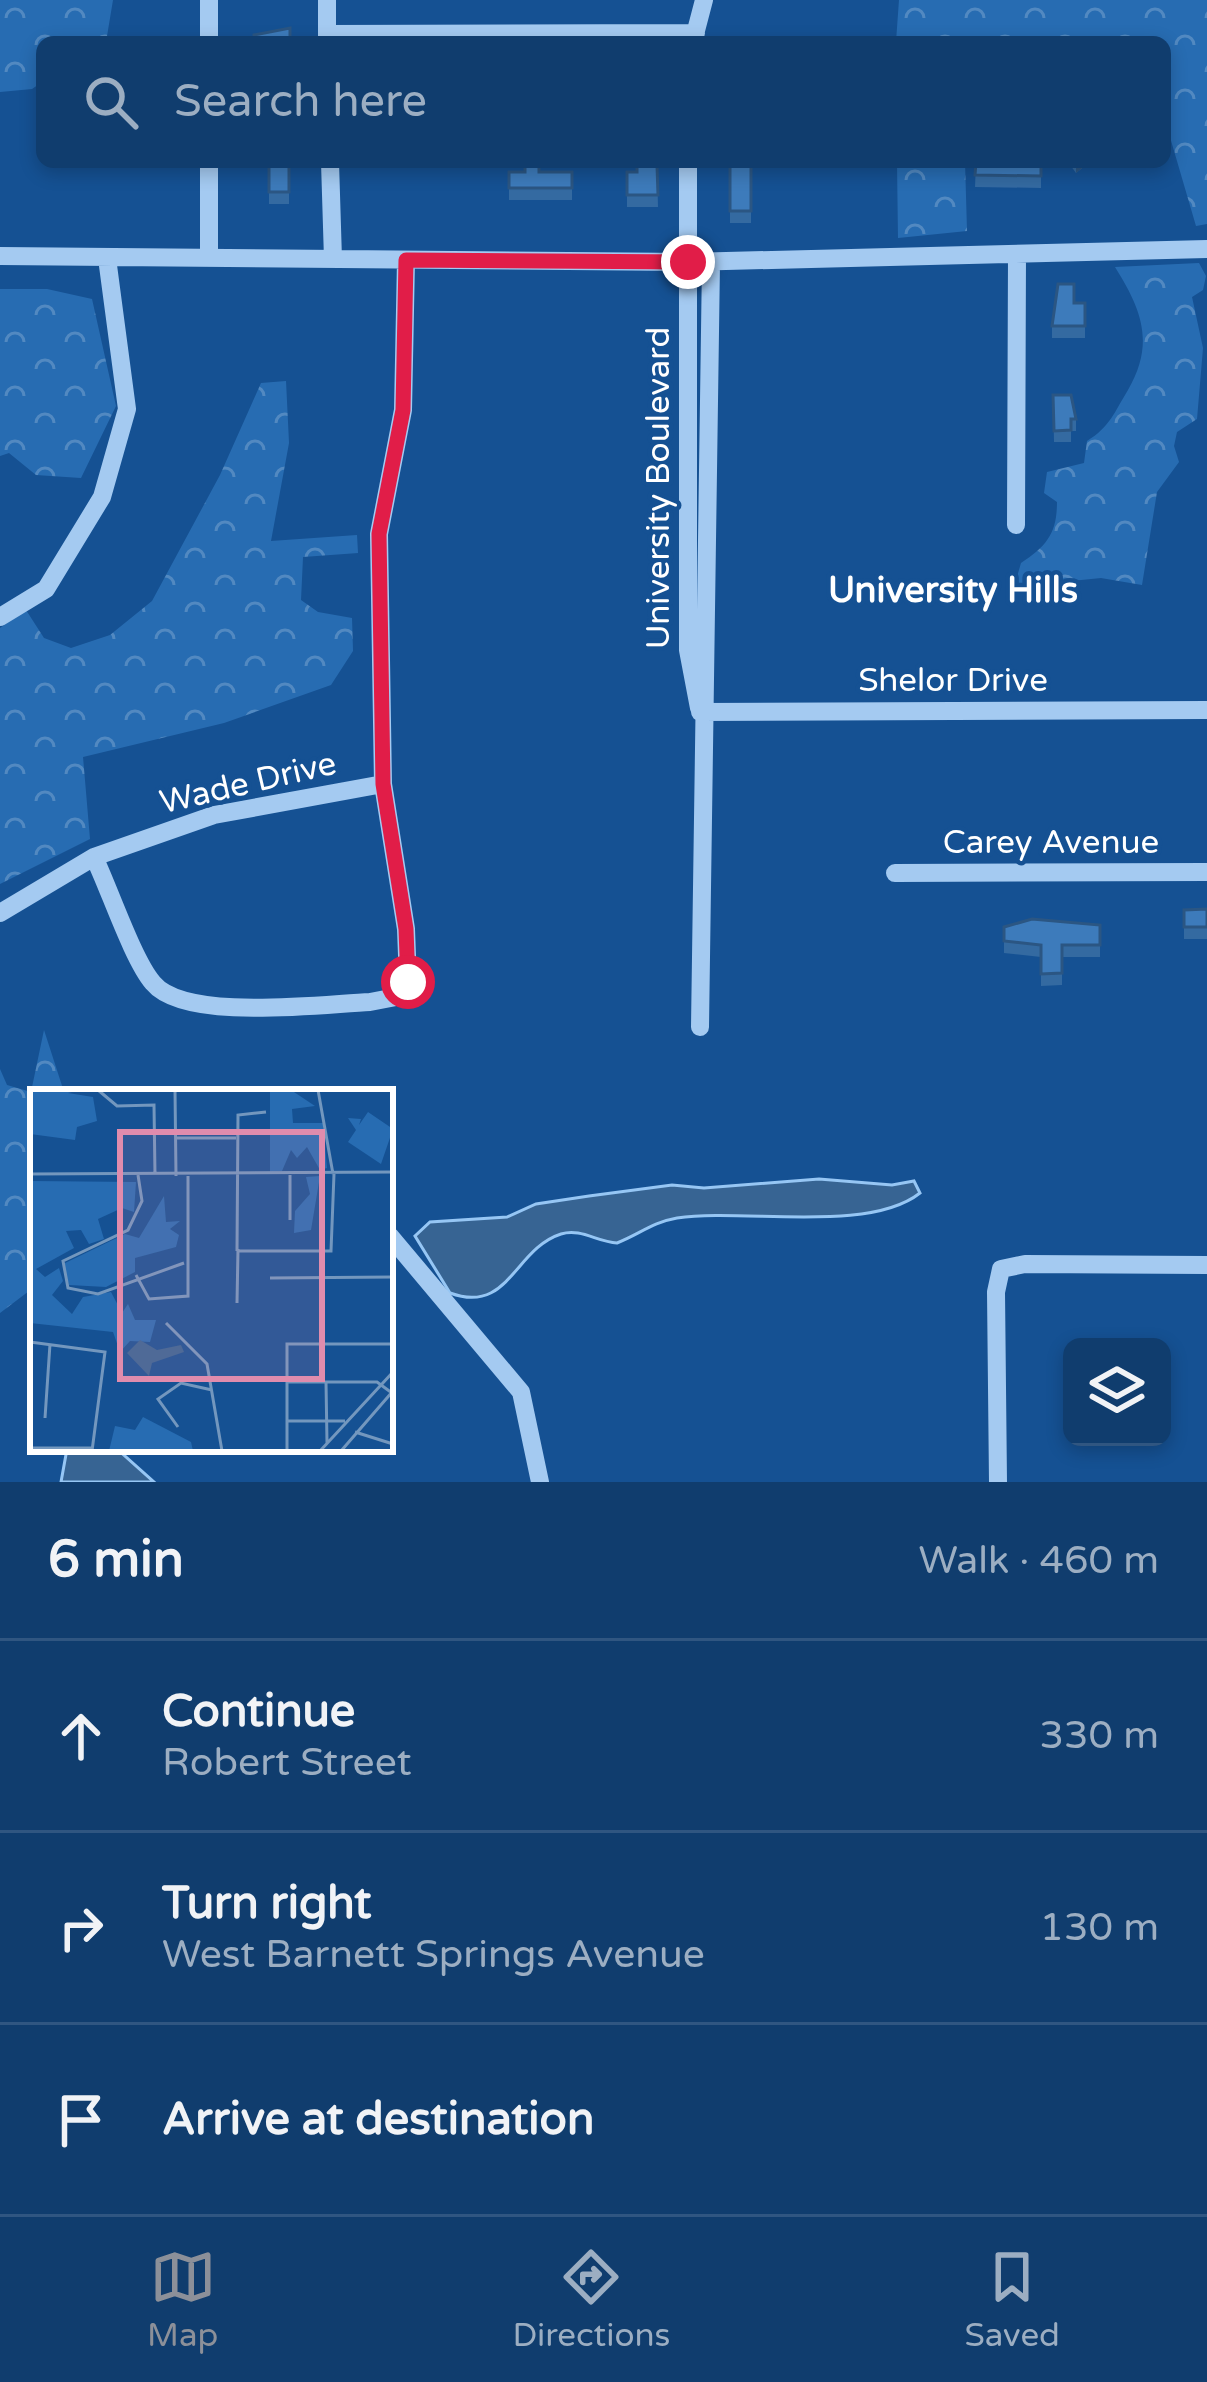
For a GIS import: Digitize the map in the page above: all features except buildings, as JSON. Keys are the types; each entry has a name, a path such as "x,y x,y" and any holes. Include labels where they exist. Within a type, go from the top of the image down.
{"street":[{"path":"209,0 209,36"},
{"path":"326,0 327,36"},
{"path":"694,36 704,0"},
{"path":"209,168 209,256"},
{"path":"330,168 333,259"},
{"name":"University Boulevard","path":"688,168 688,650 700,712"},
{"path":"0,256 711,262 1207,249"},
{"path":"1016,525 1017,255"},
{"path":"0,617 46,589 102,497 127,409 107,258"},
{"path":"94,857 153,984 173,997 205,1006 370,1002 396,997 408,982 406,929 383,784 379,534 403,410 406,260"},
{"name":"University Boulevard","path":"700,1027 700,712 710,630 711,262"},
{"name":"Shelor Drive","path":"700,712 1207,710"},
{"name":"Wade Drive","path":"0,913 94,857 214,815 383,784"},
{"name":"Carey Avenue","path":"896,873 1207,872"},
{"path":"393,1240 521,1392 540,1482"},
{"path":"998,1482 996,1292 1001,1269 1025,1264 1207,1265"}],"green space":[{"path":"0,0 113,0 107,36 36,36 36,86 0,92"},
{"path":"899,0 1207,0 1207,224 1196,226 1171,141 1171,36 896,36"},
{"path":"897,168 965,168 967,231 898,238"},
{"path":"1199,263 1206,276 1203,290 1192,297 1203,348 1197,419 1177,432 1174,446 1179,462 1157,492 1142,585 1101,578 1071,581 1056,600 1039,603 1014,587 1021,563 1044,544 1055,522 1057,502 1044,493 1047,472 1084,463 1087,441 1111,418 1141,357 1138,312 1115,267"},
{"path":"0,289 47,289 92,299 116,406 81,478 36,475 9,453 0,456"},
{"path":"286,381 289,443 271,541 357,535 358,553 303,557 301,600 318,612 352,618 353,651 331,685 224,723 83,757 90,839 0,884 0,628 26,610 44,638 71,648 110,635 152,601 220,475 261,383"},
{"path":"44,1030 63,1089 32,1089"},
{"path":"0,1069 7,1085 30,1092 30,1290 0,1313"}],"shaded area":[{"path":"819,1179 892,1185 914,1181 920,1193 869,1213 677,1218 617,1243 561,1234 532,1253 499,1288 470,1297 450,1293 415,1236 430,1222 507,1217 536,1204 589,1196 672,1185 704,1188"},
{"path":"66,1452 120,1452 154,1482 61,1482"}],"district":[{"name":"University Hills","path":"953,590"}],"route":[{"path":"408,982 406,929 383,784 379,645 379,534 403,410 406,260 688,262"}]}
